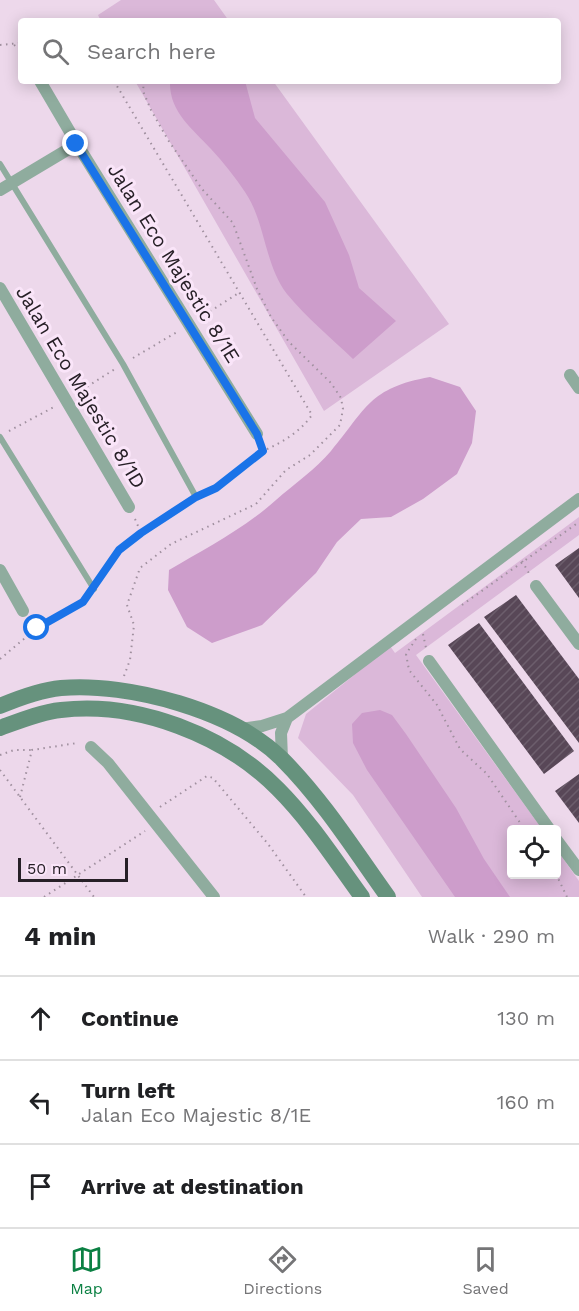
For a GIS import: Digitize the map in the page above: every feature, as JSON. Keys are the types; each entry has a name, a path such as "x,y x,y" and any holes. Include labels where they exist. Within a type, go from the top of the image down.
{"street":[{"name":"Jalan Eco Majestic 8/1E","path":"42,84 76,144 257,434"},
{"path":"6,187 76,144"},
{"name":"Jalan Eco Majestic 8/1D","path":"0,288 129,507"},
{"path":"570,375 579,388"},
{"path":"241,729 262,726 287,718 579,499"},
{"path":"0,570 24,611"},
{"path":"536,586 579,644"},
{"path":"429,662 546,825"},
{"path":"0,706 18,698 61,688 119,690 192,709 241,729 282,759 336,824 388,897"},
{"path":"0,728 61,710 108,710 154,719 201,733 242,757 278,789 319,837 362,897"},
{"path":"282,759 280,733 287,718"},
{"path":"91,747 108,763 214,897"},
{"path":"561,846 579,870"}],"lane":[{"path":"0,164 6,187 123,364 196,497"},
{"path":"0,437 94,589"}],"path":[{"path":"0,45 18,44"},
{"path":"14,45 18,47"},
{"path":"0,659 37,628 83,602 119,550 196,497 216,488 263,451 289,437 304,426 312,415 116,84"},
{"path":"257,434 263,451"},
{"path":"459,607 579,522"},
{"path":"423,634 411,644 406,654 409,670 437,705 460,749 487,774 522,825"},
{"path":"0,755 14,750 32,750 76,743 85,743 91,747"},
{"path":"20,797 32,750"},
{"path":"0,770 75,875 94,897"},
{"path":"44,897 152,820 207,776 213,778 268,844 306,897"},
{"path":"558,879 567,897"}],"shaded area":[{"path":"121,0 214,0 227,18 100,18 98,15"},
{"path":"137,84 275,84 449,324 324,411"},
{"path":"170,84 246,84 255,118 325,202 349,255 359,288 396,321 353,359 287,294 274,270 252,204 229,170 183,119 173,102"},
{"path":"430,377 460,387 476,411 472,443 457,474 423,499 391,517 361,519 337,542 316,573 262,625 212,643 187,627 168,590 169,570 224,538 264,510 325,458 362,412 381,394 394,387"},
{"path":"579,517 579,535 416,655 539,825 507,825 507,879 561,879 561,856 579,881 579,897 422,897 353,795 298,738 306,714 390,646 395,653"},
{"path":"380,710 392,715 406,734 456,808 484,859 510,897 455,897 367,770 353,743 352,724 362,713"}],"building":[{"path":"579,548 579,598 555,565"},
{"path":"516,595 579,679 579,743 484,617"},
{"path":"479,623 574,751 544,774 448,645"},
{"path":"579,774 579,823 555,791"}],"route":[{"path":"37,628 83,602 119,550 196,497 216,488 263,451 257,434 76,144"}]}
